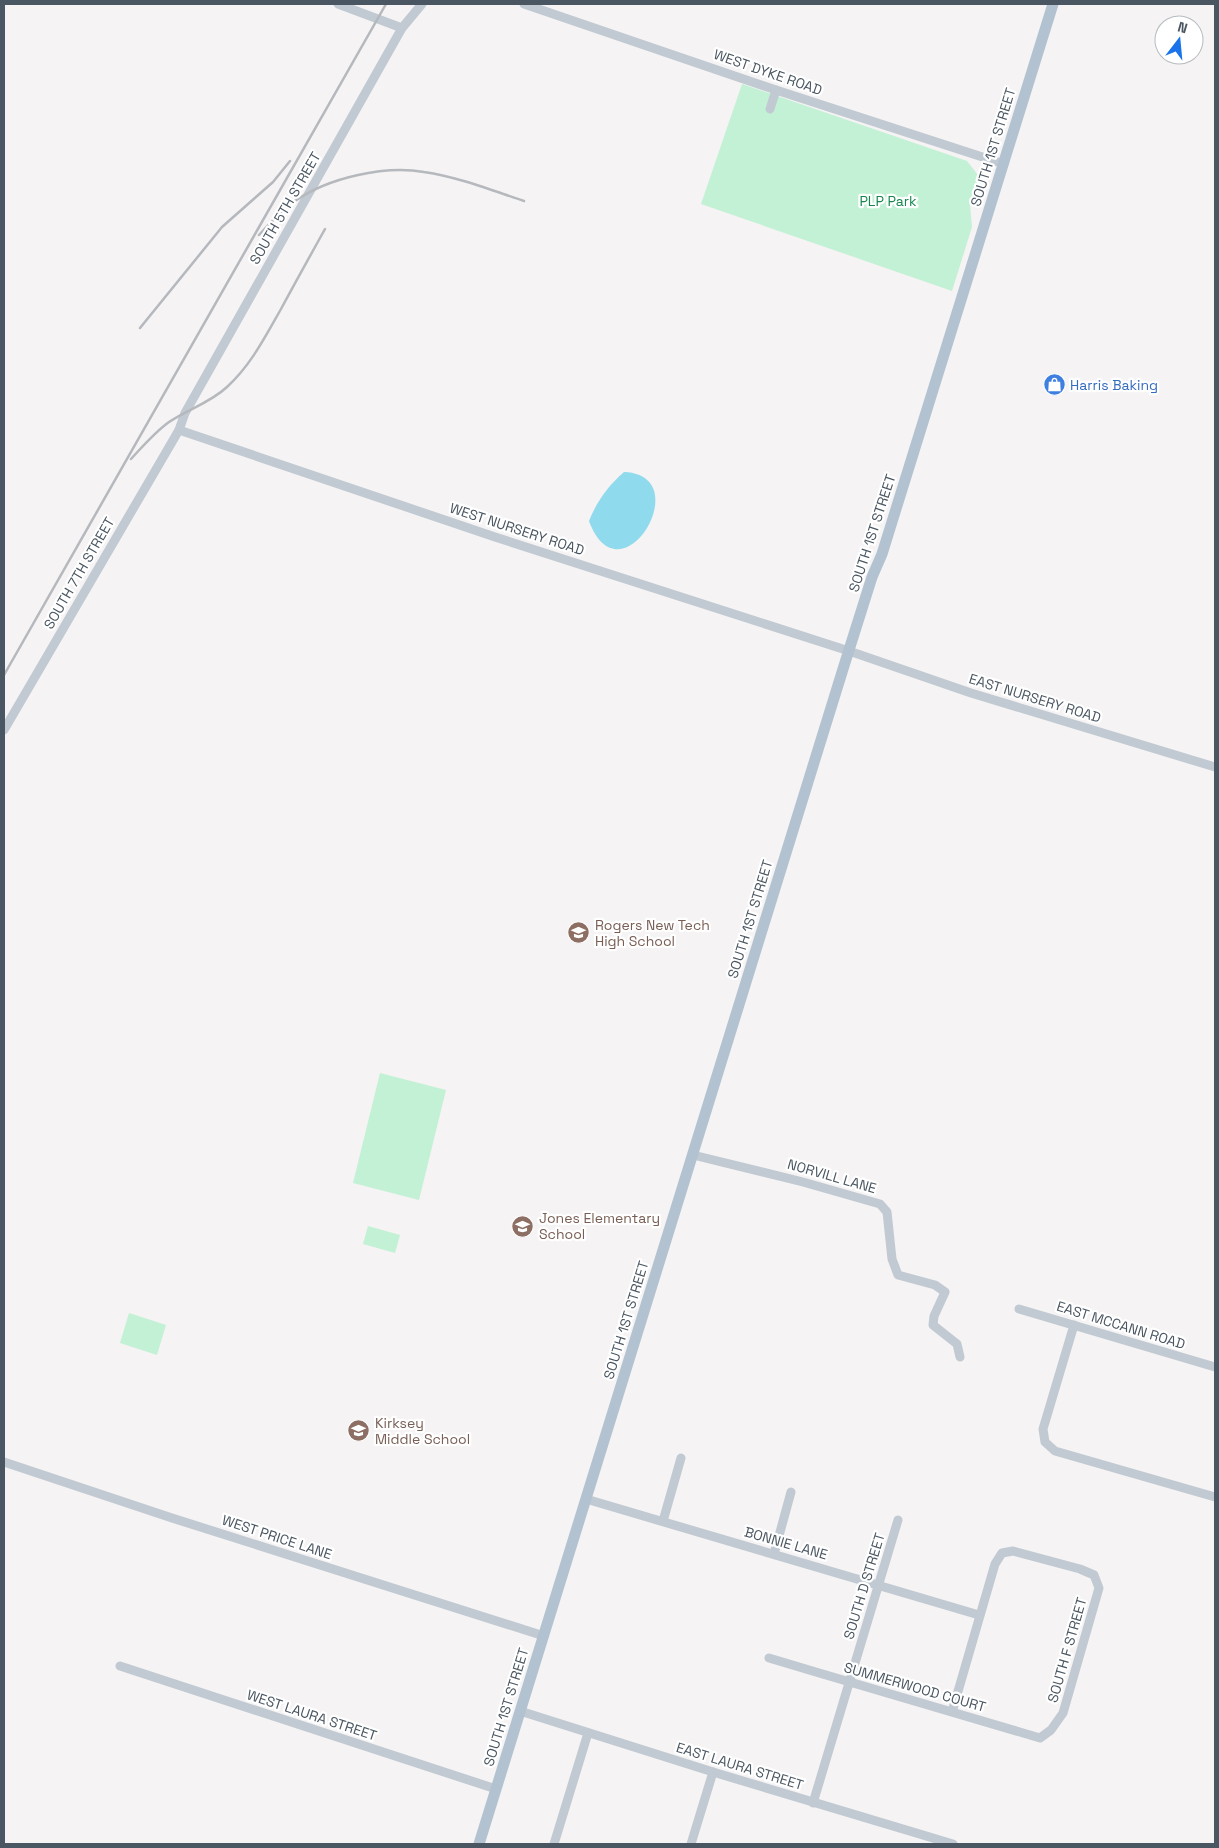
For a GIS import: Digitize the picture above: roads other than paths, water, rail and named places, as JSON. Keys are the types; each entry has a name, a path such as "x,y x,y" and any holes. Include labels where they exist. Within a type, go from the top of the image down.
{"main road":[{"name":"SOUTH 1ST STREET","path":"478,1844 848,651 872,577 882,554 1053,4"}],"street":[{"path":"338,4 402,28"},
{"name":"SOUTH 5TH STREET","path":"179,430 184,412 402,28 422,4"},
{"name":"WEST DYKE ROAD","path":"524,4 776,90 1004,164"},
{"path":"770,109 776,90"},
{"name":"WEST NURSERY ROAD","path":"179,430 511,542 848,651"},
{"name":"SOUTH 7TH STREET","path":"4,730 179,430"},
{"name":"EAST NURSERY ROAD","path":"848,651 971,693 1215,767"},
{"name":"NORVILL LANE","path":"693,1155 803,1182 880,1204 887,1212 892,1259 898,1275 935,1285 945,1292 934,1316 933,1325 957,1344 960,1357"},
{"name":"EAST MCCANN ROAD","path":"1019,1309 1215,1367"},
{"path":"1074,1325 1043,1430 1045,1442 1055,1451 1215,1497"},
{"path":"663,1521 681,1458"},
{"name":"WEST PRICE LANE","path":"4,1462 172,1518 544,1636"},
{"path":"774,1554 791,1492"},
{"name":"BONNIE LANE","path":"586,1499 979,1614"},
{"name":"SOUTH D STREET","path":"813,1803 898,1520"},
{"name":"SOUTH F STREET","path":"979,1614 995,1564 1002,1554 1013,1551 1080,1569 1094,1575 1099,1588 1063,1713 1051,1730"},
{"path":"952,1712 979,1614"},
{"name":"SUMMERWOOD COURT","path":"770,1658 1040,1738 1051,1730"},
{"name":"WEST LAURA STREET","path":"120,1666 496,1789"},
{"name":"EAST LAURA STREET","path":"520,1711 813,1803 953,1844"},
{"path":"554,1844 588,1733"},
{"path":"691,1844 713,1772"}],"water":[{"path":"624,472 645,478 655,493 654,511 646,529 633,543 618,549 602,543 589,521 604,494"}],"railway":[{"path":"4,675 386,4"},
{"path":"140,328 222,227 273,182 290,161"},
{"path":"259,235 285,208 308,193 340,180 374,172 408,170 437,174 524,201"},
{"path":"131,459 164,426 176,417 220,393 236,378 263,340 325,229"}],"place":[{"name":"Harris Baking","path":"1054,385"},
{"name":"Rogers New Tech High School","path":"579,933"},
{"name":"Jones Elementary School","path":"523,1226"},
{"name":"Kirksey Middle School","path":"359,1431"}],"park label":[{"name":"PLP Park","path":"888,201"}]}
